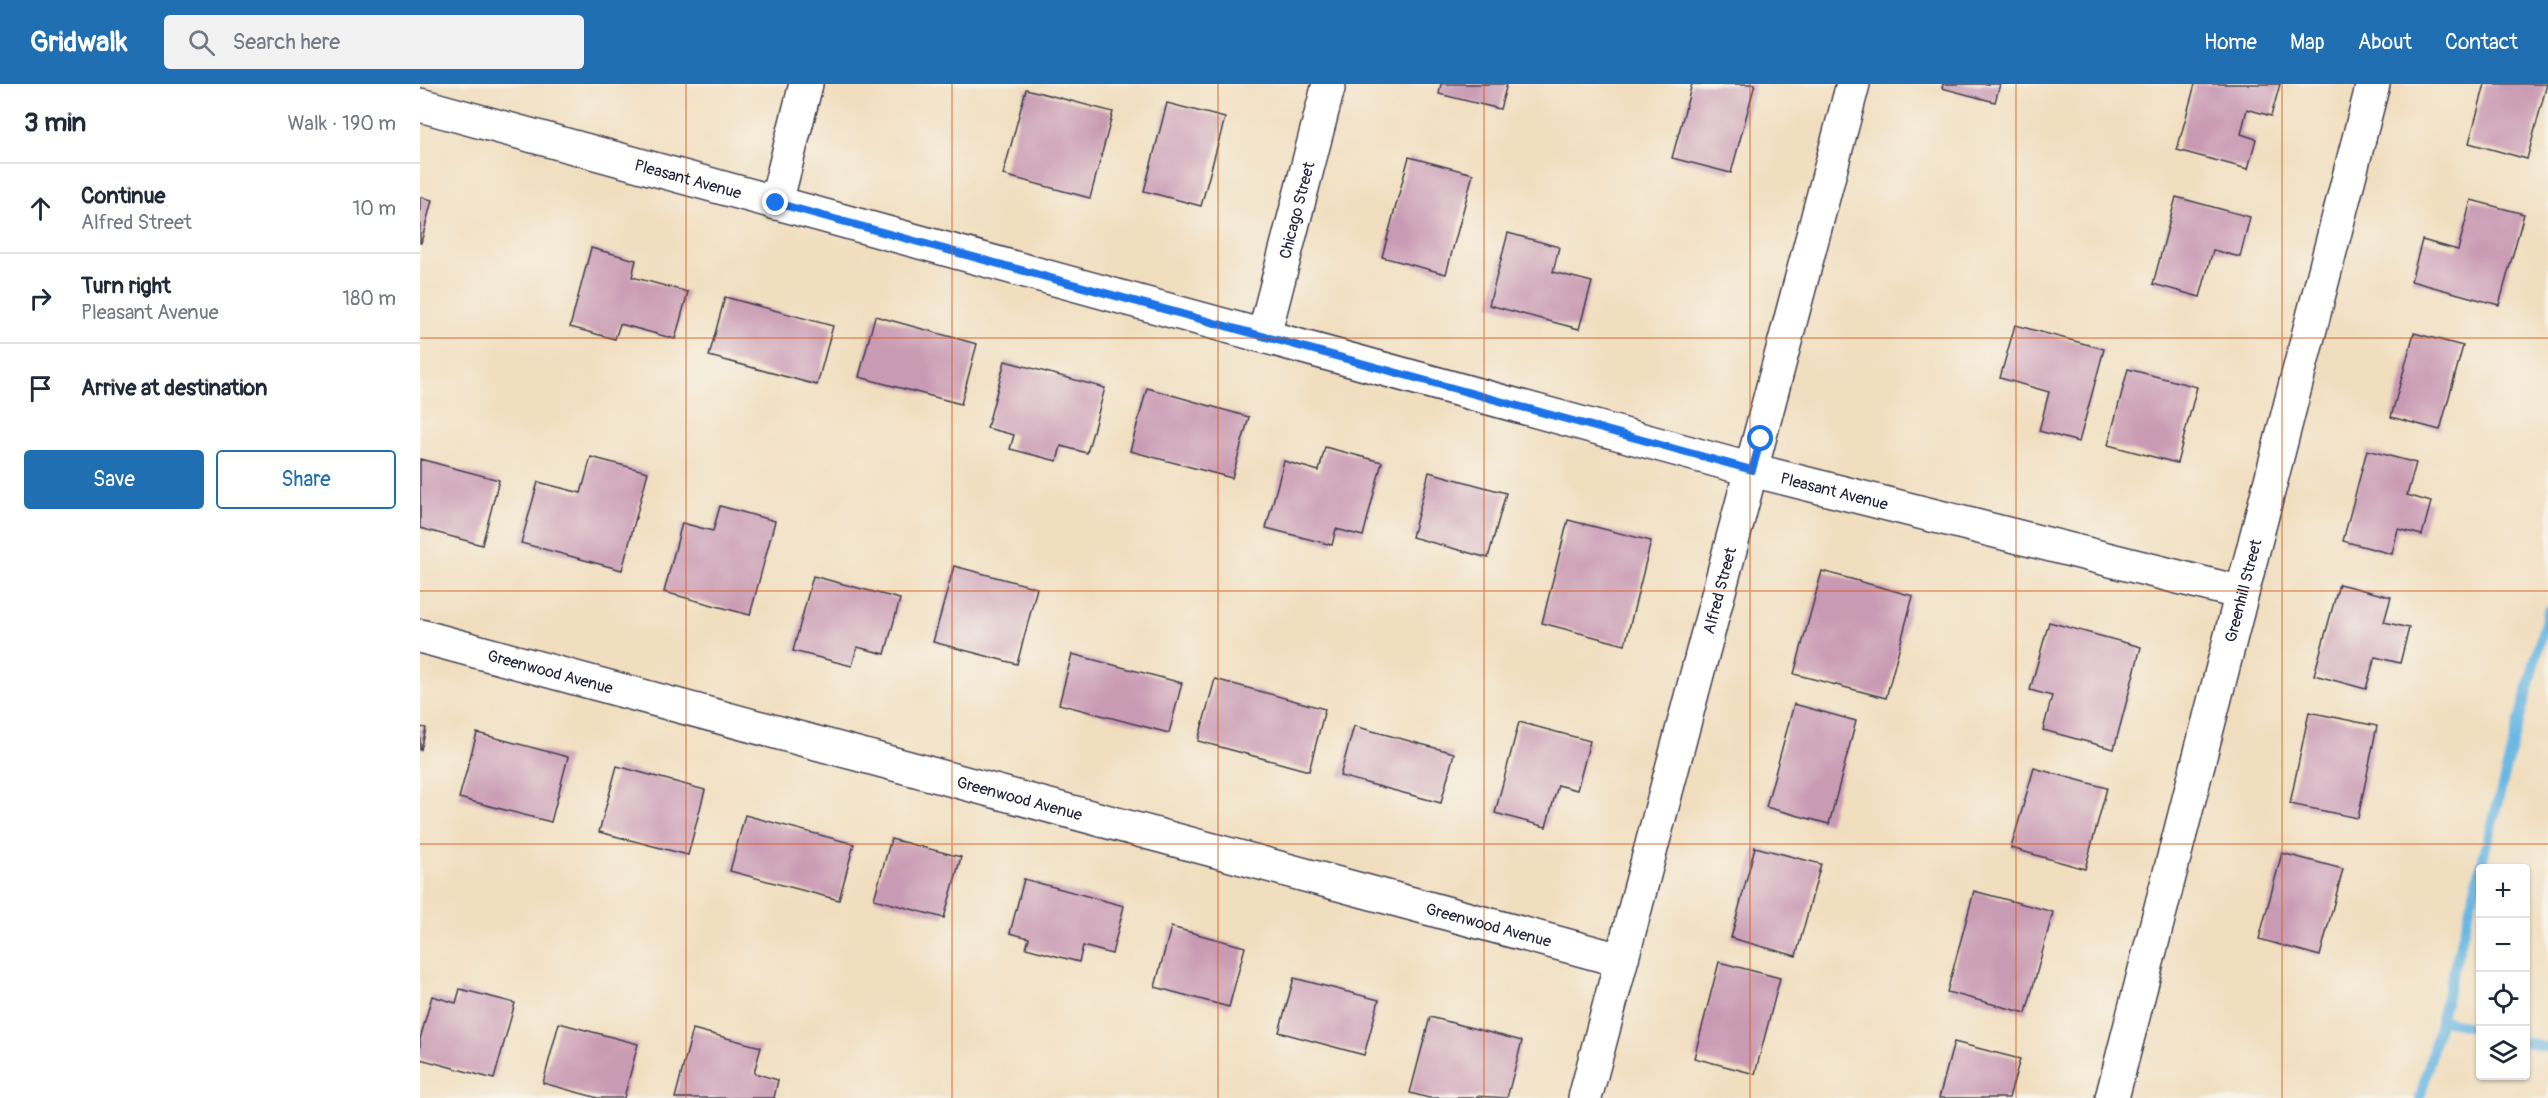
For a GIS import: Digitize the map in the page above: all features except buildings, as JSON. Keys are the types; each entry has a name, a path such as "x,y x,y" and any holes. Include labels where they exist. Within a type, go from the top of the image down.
{"street":[{"path":"776,203 806,84"},
{"name":"Chicago Street","path":"1264,335 1329,84"},
{"name":"Alfred Street","path":"1585,1098 1853,84"},
{"name":"Greenhill Street","path":"2112,1098 2373,84"},
{"name":"Pleasant Avenue","path":"420,105 1752,470 2242,593"},
{"name":"Greenwood Avenue","path":"420,636 1620,960"}],"waterway":[{"path":"2420,1098 2548,611"},
{"path":"2441,1019 2476,1029"},
{"path":"2530,1043 2548,1048"}],"route":[{"path":"776,203 1752,470 1761,439"}]}
